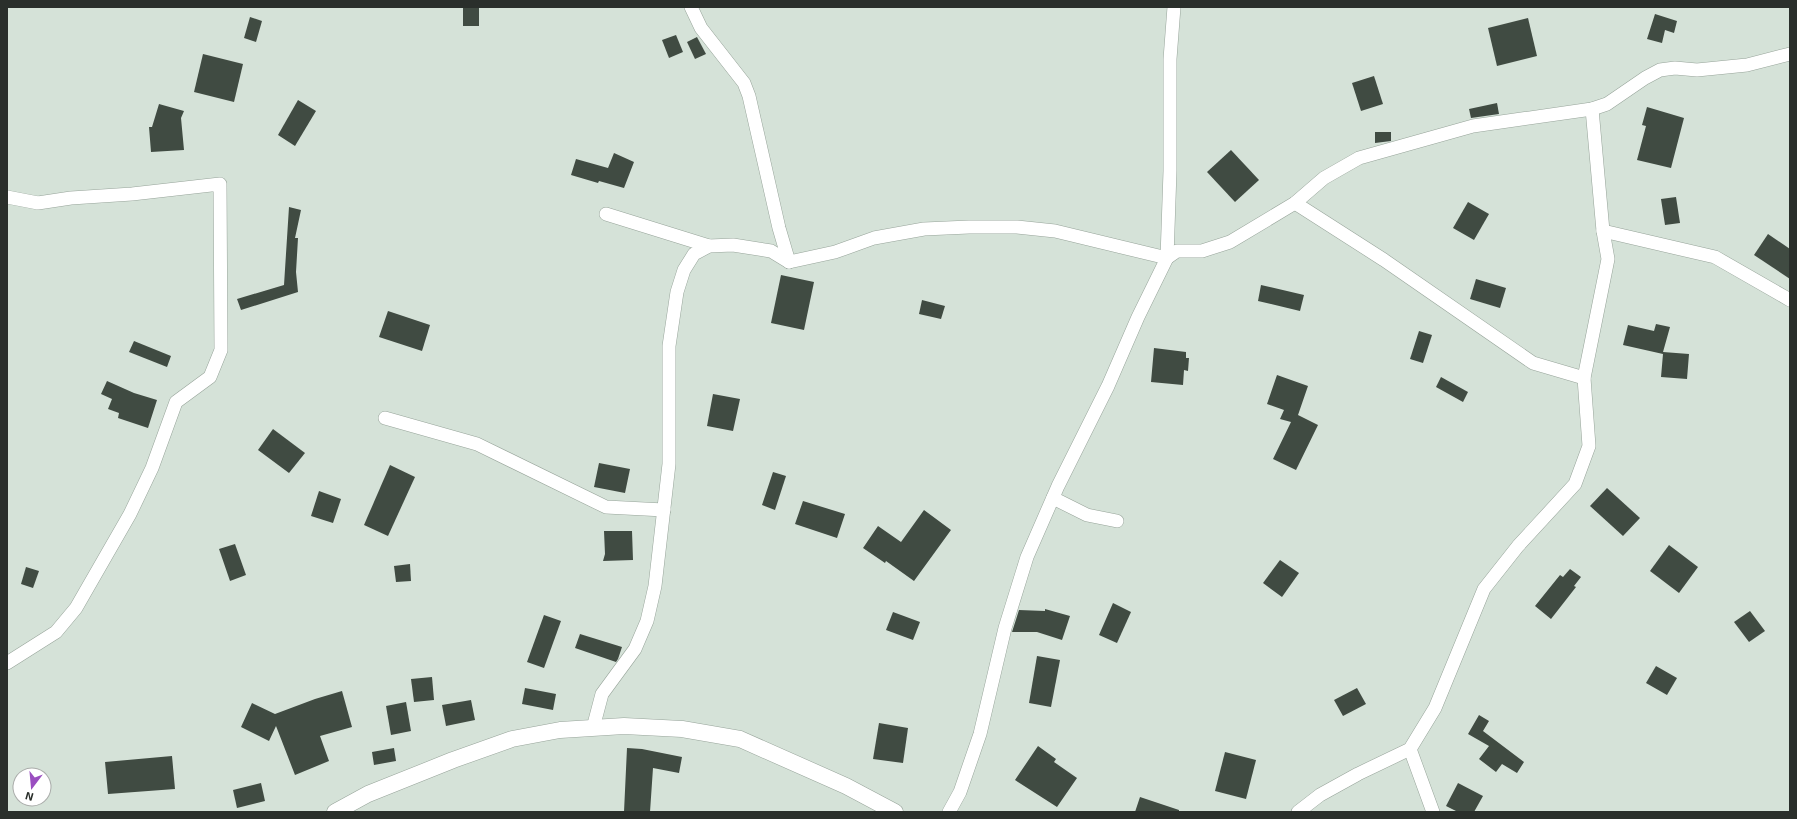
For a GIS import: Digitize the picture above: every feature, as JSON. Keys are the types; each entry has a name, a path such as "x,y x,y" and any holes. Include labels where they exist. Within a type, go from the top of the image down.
{"street":[{"path":"692,7 701,28 744,84 778,228 789,262"},
{"path":"949,812 960,792 980,734 1005,628 1027,557 1053,498 1108,386 1138,317 1167,258 1170,171 1170,59 1174,7"},
{"path":"606,214 709,246 733,245 771,251 789,262 835,252 874,238 924,229 969,227 1017,227 1055,231 1167,258 1178,251 1202,251 1230,242 1295,203 1324,178 1359,158 1473,126 1592,109 1606,104 1645,78 1660,70 1676,68 1697,70 1747,65 1790,54"},
{"path":"1298,812 1320,795 1358,774 1410,749 1435,708 1484,589 1518,546 1575,484 1589,446 1584,378 1608,259 1603,231 1592,109"},
{"path":"7,197 38,203 71,198 132,194 220,184 221,350 210,377 176,402 152,468 130,514 76,608 56,632 7,664"},
{"path":"1295,203 1384,260 1533,363 1584,378"},
{"path":"1603,231 1715,257 1790,300"},
{"path":"593,728 602,694 635,649 647,621 655,586 669,464 669,346 677,292 684,270 694,254 709,246"},
{"path":"385,418 477,444 606,506 664,510"},
{"path":"1053,498 1087,515 1117,522"},
{"path":"335,812 368,794 452,760 512,739 560,730 624,726 682,729 740,739 846,786 895,812"},
{"path":"1410,749 1432,812"}],"building":[{"path":"463,7 479,7 479,26 463,26"},
{"path":"1655,14 1677,21 1674,33 1665,30 1662,43 1647,39"},
{"path":"250,17 262,21 256,42 244,38"},
{"path":"1528,18 1537,56 1497,66 1488,28"},
{"path":"676,35 683,52 669,58 662,40"},
{"path":"697,37 706,54 695,59 687,42"},
{"path":"203,54 243,64 234,102 194,92"},
{"path":"1374,76 1383,104 1361,111 1352,83"},
{"path":"298,100 316,111 295,146 278,135"},
{"path":"1497,103 1499,114 1471,118 1469,109"},
{"path":"159,104 184,111 181,118 184,150 151,152 149,127 152,127"},
{"path":"1647,107 1684,118 1671,168 1637,160 1646,126 1642,125"},
{"path":"1375,132 1391,132 1391,141 1375,143"},
{"path":"1231,150 1259,180 1235,202 1207,172"},
{"path":"614,153 634,162 624,188 599,181 598,183 571,175 576,159 608,168"},
{"path":"1676,197 1680,223 1665,225 1661,199"},
{"path":"1468,202 1489,214 1474,240 1453,228"},
{"path":"289,207 301,210 295,238 298,238 296,272 298,292 241,310 237,299 284,285"},
{"path":"1768,234 1790,249 1790,279 1754,255"},
{"path":"781,275 814,282 804,330 771,323"},
{"path":"1476,279 1506,288 1500,308 1470,299"},
{"path":"1261,285 1304,295 1300,311 1258,301"},
{"path":"922,300 945,306 941,319 919,314"},
{"path":"388,311 430,325 422,351 379,337"},
{"path":"1656,324 1670,327 1663,352 1689,354 1687,379 1661,377 1663,354 1623,345 1628,325 1654,331"},
{"path":"1419,331 1432,335 1423,363 1410,359"},
{"path":"134,341 171,356 167,367 129,352"},
{"path":"1154,348 1186,352 1186,358 1189,358 1188,371 1184,370 1183,385 1151,382"},
{"path":"1277,375 1308,386 1298,415 1318,425 1296,470 1273,459 1291,422 1280,419 1284,410 1267,404"},
{"path":"1441,377 1468,392 1463,402 1436,387"},
{"path":"107,381 134,393 157,400 148,428 118,418 119,413 108,409 112,399 101,394"},
{"path":"713,394 740,399 733,431 707,426"},
{"path":"273,429 305,453 289,473 258,450"},
{"path":"599,463 630,469 625,493 594,487"},
{"path":"390,465 415,477 388,536 364,525"},
{"path":"773,472 786,476 775,510 762,505"},
{"path":"1607,488 1640,518 1623,536 1590,506"},
{"path":"319,491 341,499 333,523 311,516"},
{"path":"803,501 845,514 837,538 795,524"},
{"path":"924,510 951,530 914,581 886,561 885,563 863,548 878,526 901,542"},
{"path":"604,531 632,531 633,560 603,561 605,554"},
{"path":"235,544 246,575 230,581 219,549"},
{"path":"1669,545 1698,567 1679,593 1650,571"},
{"path":"1280,560 1299,573 1282,597 1263,583"},
{"path":"410,564 411,581 396,582 394,566"},
{"path":"26,567 39,571 33,588 21,584"},
{"path":"1570,569 1581,577 1574,586 1576,587 1551,619 1535,606 1560,575 1563,577"},
{"path":"1113,603 1131,612 1117,643 1099,635"},
{"path":"1045,609 1070,616 1062,640 1037,632 1012,632 1019,610 1045,611"},
{"path":"1750,611 1765,631 1749,642 1734,622"},
{"path":"893,612 920,622 913,640 886,630"},
{"path":"544,615 561,621 544,668 527,662"},
{"path":"580,634 622,647 616,662 575,648"},
{"path":"1037,656 1060,660 1051,707 1029,703"},
{"path":"1656,666 1677,678 1667,695 1646,683"},
{"path":"432,677 434,700 414,702 411,679"},
{"path":"525,688 556,694 553,710 522,704"},
{"path":"1357,688 1366,704 1343,716 1334,700"},
{"path":"342,691 352,727 320,736 329,761 295,775 276,726 269,741 241,727 252,703 275,714"},
{"path":"471,700 475,720 446,726 442,705"},
{"path":"406,702 411,731 391,735 386,706"},
{"path":"1479,715 1489,721 1483,731 1524,762 1517,773 1502,764 1496,772 1479,759 1489,746 1468,734"},
{"path":"879,723 908,728 903,763 873,759"},
{"path":"1038,746 1056,759 1054,762 1077,778 1057,807 1015,780"},
{"path":"394,748 396,761 374,765 372,752"},
{"path":"627,748 642,749 682,757 679,773 653,768 650,812 624,812"},
{"path":"1225,752 1256,760 1246,799 1215,791"},
{"path":"172,756 175,789 108,794 105,762"},
{"path":"261,783 265,801 237,808 233,790"},
{"path":"1458,783 1483,796 1474,812 1458,812 1446,806"},
{"path":"1140,797 1179,810 1179,812 1135,812"}]}
